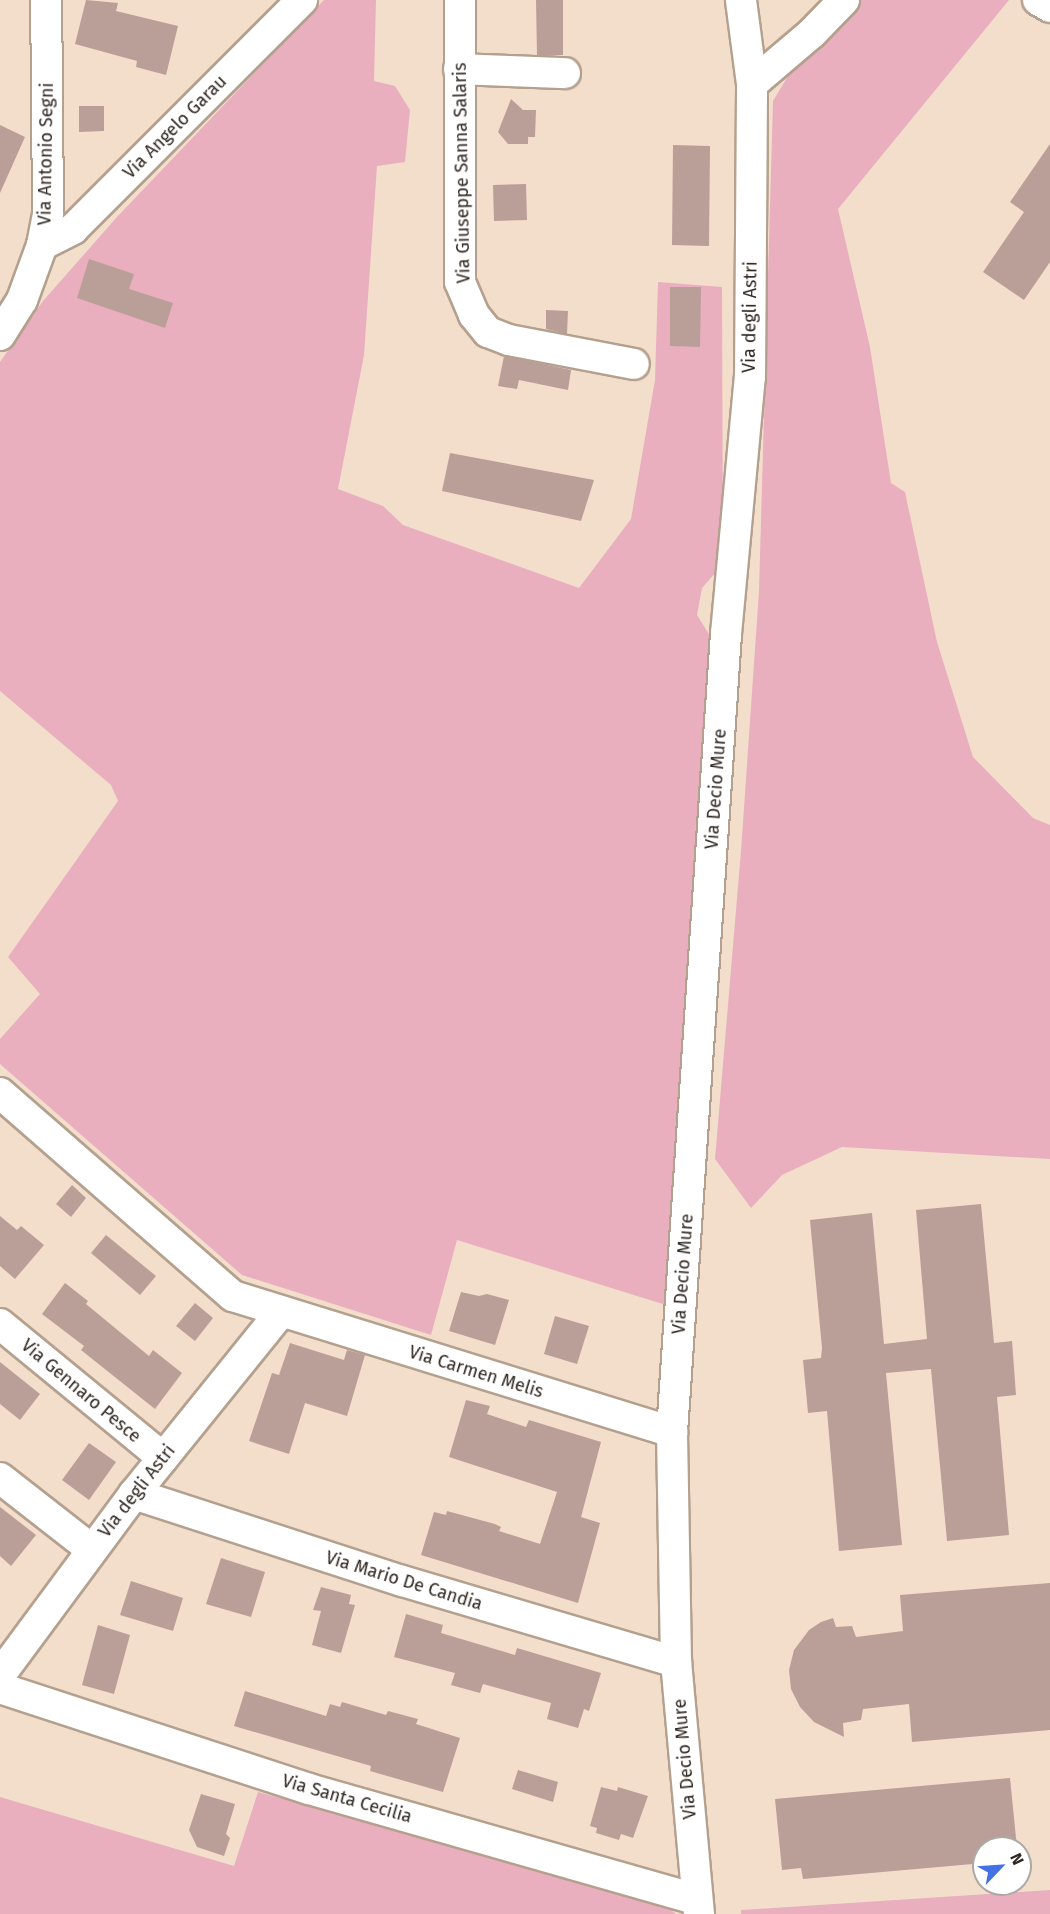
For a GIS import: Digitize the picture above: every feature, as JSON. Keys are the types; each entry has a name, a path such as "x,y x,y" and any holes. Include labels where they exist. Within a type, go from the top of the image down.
{"street":[{"name":"Via Antonio Segni","path":"1,330 22,300 42,245 48,214 46,0"},
{"name":"Via Angelo Garau","path":"42,245 73,229 302,0"},
{"name":"Via Giuseppe Sanna Salaris","path":"460,0 460,282 474,315 488,332 509,340 634,364"},
{"name":"Via degli Astri","path":"726,634 750,377 752,84 741,0"},
{"path":"752,84 812,33 844,0"},
{"path":"1038,0 1050,6"},
{"path":"459,69 565,73"},
{"name":"Via Decio Mure","path":"697,1907 676,1662 672,1432 726,634"},
{"name":"Via Carmen Melis","path":"0,1093 233,1296 672,1432"},
{"name":"Via degli Astri","path":"0,1676 134,1494 281,1312"},
{"name":"Via Gennaro Pesce","path":"0,1324 163,1458"},
{"path":"0,1478 92,1550"},
{"name":"Via Mario De Candia","path":"134,1494 402,1581 676,1662"},
{"name":"Via Santa Cecilia","path":"0,1688 309,1789 697,1907"}],"shaded area":[{"path":"324,0 376,0 374,81 395,86 410,110 405,162 377,166 364,355 338,489 383,506 403,525 579,588 631,519 655,380 658,282 722,287 723,564 702,588 697,615 712,639 666,1305 457,1240 431,1335 242,1275 0,1064 0,1039 40,994 8,957 118,801 111,785 0,691 0,362 43,301 117,217"},
{"path":"856,0 1009,0 838,209 870,347 891,483 905,492 937,642 973,757 1033,818 1050,825 1050,1159 842,1147 782,1175 751,1208 715,1159 741,851 759,591 773,101 791,71"},
{"path":"258,1792 664,1904 676,1914 0,1914 0,1797 234,1866"},
{"path":"1050,1890 1050,1914 741,1914 741,1910 972,1895 1032,1896 1032,1891"}],"building":[{"path":"86,0 118,3 116,11 178,26 166,75 136,67 137,61 75,44"},
{"path":"536,0 563,0 563,55 537,55"},
{"path":"511,99 523,110 536,110 535,137 528,137 528,144 508,144 498,132"},
{"path":"79,106 104,106 104,131 79,132"},
{"path":"0,125 25,137 0,193"},
{"path":"1050,144 1050,262 1024,300 983,272 1024,212 1010,202"},
{"path":"673,145 710,146 709,246 672,245"},
{"path":"526,184 527,220 494,221 493,185"},
{"path":"89,259 134,274 129,289 173,303 165,328 77,298"},
{"path":"670,287 701,287 700,347 670,346"},
{"path":"546,310 568,311 567,334 546,329"},
{"path":"504,356 571,370 568,390 519,380 517,389 498,386"},
{"path":"450,453 594,480 581,521 442,491"},
{"path":"72,1185 86,1198 71,1217 56,1204"},
{"path":"981,1204 994,1343 1012,1341 1016,1395 997,1397 1009,1535 947,1541 931,1369 886,1373 902,1545 839,1551 827,1411 808,1413 803,1360 821,1358 822,1348 810,1220 872,1213 884,1344 927,1339 916,1210"},
{"path":"0,1216 17,1230 21,1226 44,1245 15,1279 0,1266"},
{"path":"106,1235 156,1276 140,1295 91,1253"},
{"path":"65,1283 88,1301 86,1304 149,1356 153,1350 182,1373 155,1409 81,1350 84,1346 42,1314"},
{"path":"461,1292 479,1296 487,1294 509,1300 495,1345 449,1331"},
{"path":"195,1303 213,1318 195,1341 176,1326"},
{"path":"555,1316 589,1326 577,1364 544,1354"},
{"path":"290,1343 344,1360 347,1350 365,1355 347,1416 305,1403 289,1454 249,1441 272,1373 279,1375"},
{"path":"0,1362 40,1394 20,1420 0,1404"},
{"path":"466,1400 490,1406 487,1414 526,1427 529,1420 601,1442 581,1517 600,1523 578,1603 421,1555 434,1512 446,1515 447,1511 495,1524 501,1527 499,1531 540,1544 557,1492 449,1457"},
{"path":"89,1443 116,1462 89,1500 62,1480"},
{"path":"0,1507 36,1535 11,1566 0,1556"},
{"path":"221,1558 265,1572 251,1617 206,1604"},
{"path":"131,1581 183,1598 173,1631 120,1615"},
{"path":"1050,1583 1050,1730 912,1742 909,1704 863,1709 861,1720 843,1723 844,1737 814,1722 800,1707 791,1689 789,1670 794,1650 809,1630 821,1622 833,1618 836,1627 852,1626 856,1637 903,1631 900,1595"},
{"path":"321,1587 351,1595 349,1604 355,1605 341,1653 312,1645 321,1611 313,1610"},
{"path":"406,1614 443,1625 441,1633 515,1655 517,1648 601,1673 589,1711 584,1709 578,1728 547,1719 551,1703 483,1684 480,1693 451,1685 455,1673 394,1657"},
{"path":"98,1625 130,1635 114,1694 82,1685"},
{"path":"245,1691 326,1716 330,1704 340,1707 342,1702 386,1715 388,1711 418,1719 416,1724 460,1738 443,1792 370,1771 371,1766 234,1726"},
{"path":"518,1770 558,1782 553,1802 512,1789"},
{"path":"1010,1778 1016,1836 972,1836 972,1864 803,1879 801,1868 782,1870 775,1799"},
{"path":"601,1787 617,1791 618,1787 648,1796 633,1838 621,1834 619,1840 596,1833 597,1828 590,1826"},
{"path":"201,1794 235,1804 226,1834 230,1838 224,1856 197,1847 189,1830"}]}
